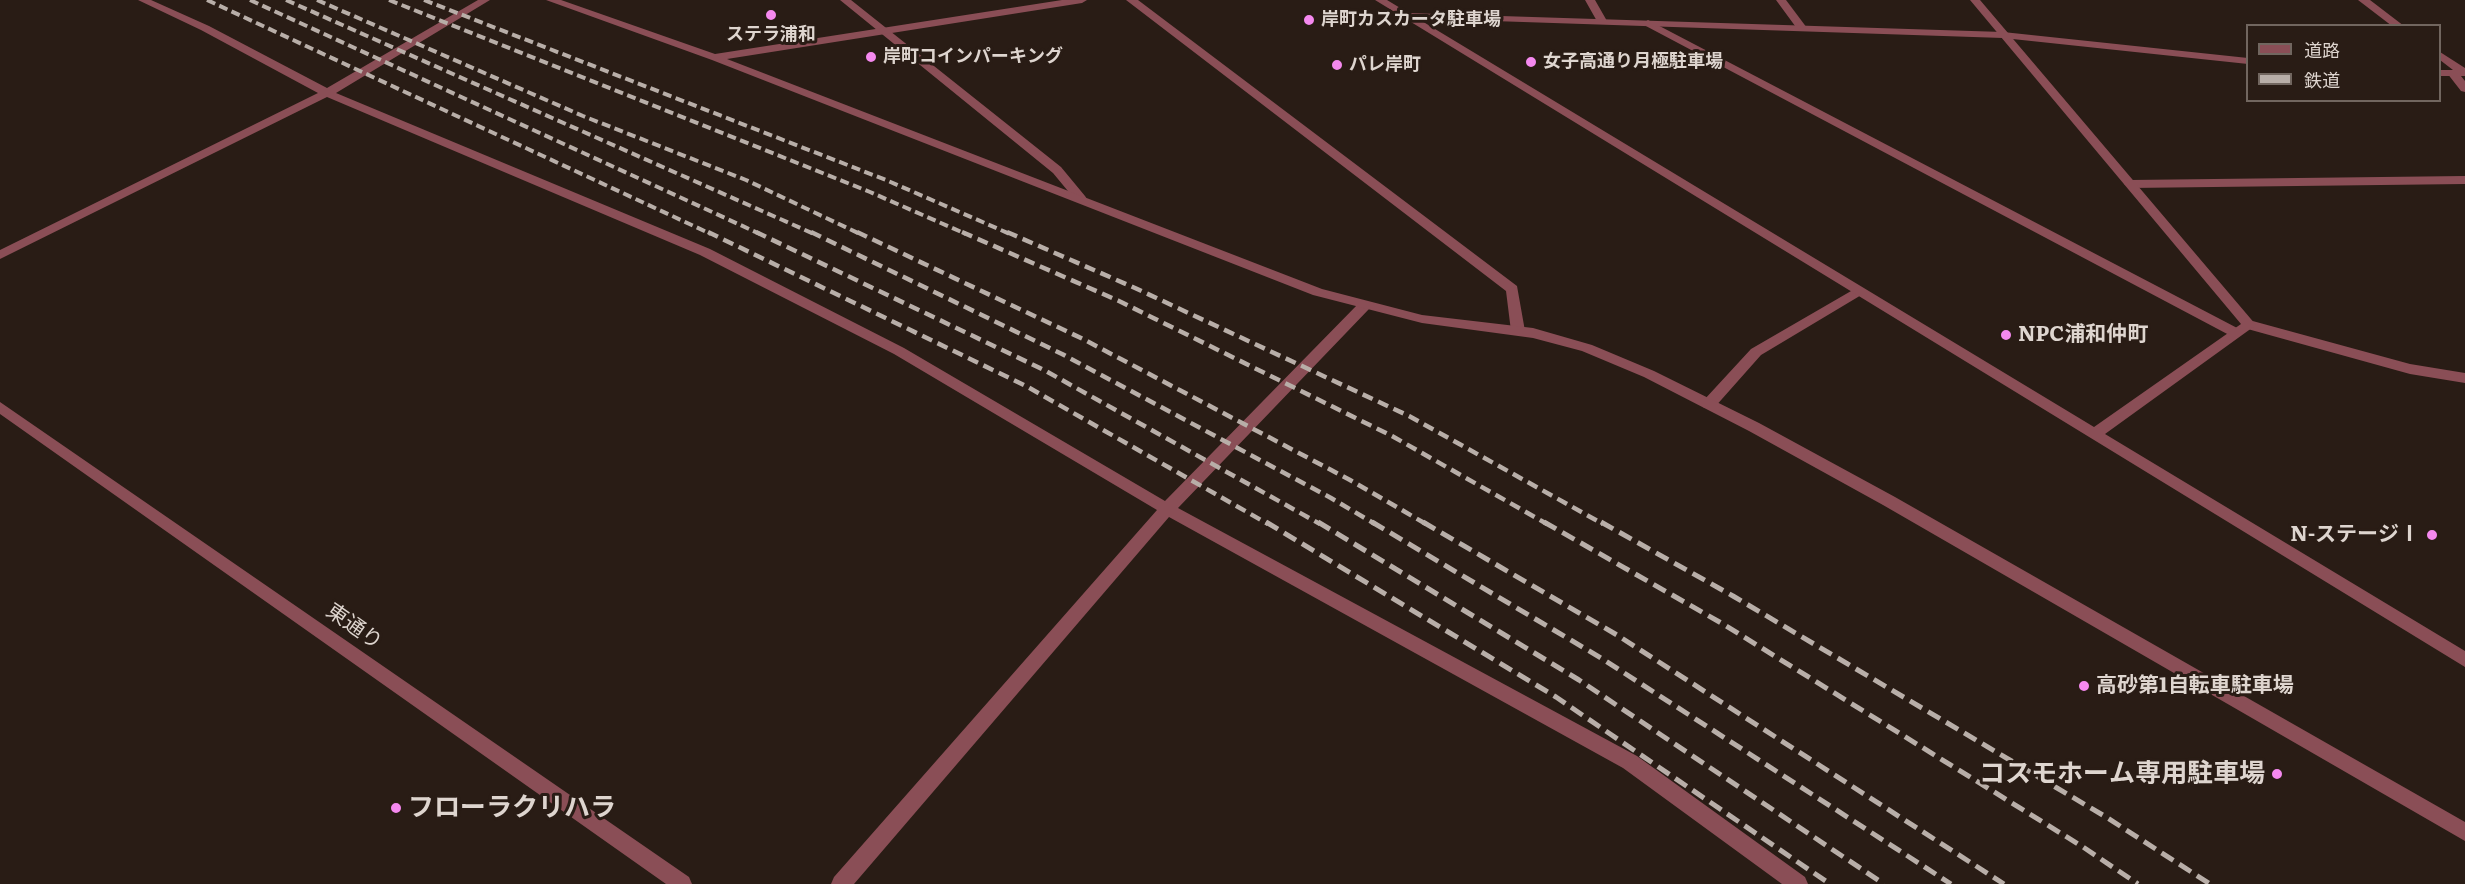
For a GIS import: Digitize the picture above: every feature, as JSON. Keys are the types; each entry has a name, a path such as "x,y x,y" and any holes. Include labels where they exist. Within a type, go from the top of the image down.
{"street":[{"path":"143,0 205,28 327,93 705,252 899,351 1167,509 1630,762 1798,884"},
{"path":"552,0 716,58 1318,292 1364,306 1422,319 1518,331 1587,348 1649,374 1889,501 2406,796 2465,832"},
{"path":"845,0 1057,170 1081,199"},
{"path":"716,58 886,32 1048,3 1082,0"},
{"path":"1131,0 1512,289 1518,331"},
{"path":"1380,0 2465,660"},
{"path":"1590,0 1602,21"},
{"path":"1781,0 1802,28"},
{"path":"1975,0 2249,325 2410,369 2465,378"},
{"path":"2363,0 2396,24"},
{"path":"0,255 354,79 481,2"},
{"path":"1407,16 2003,35 2246,61"},
{"path":"1648,22 2236,333"},
{"path":"2441,57 2461,73 2465,88"},
{"path":"2441,73 2461,73"},
{"path":"2130,184 2465,180"},
{"path":"1709,404 1756,352 1858,291"},
{"path":"841,884 1167,509 1364,306"},
{"path":"2094,434 2249,325"},
{"name":"東通り","path":"0,407 682,884"}],"railway":[{"path":"207,0 711,234"},
{"path":"250,0 760,234"},
{"path":"286,0 814,234"},
{"path":"317,0 583,116 746,180 860,234"},
{"path":"389,0 870,192 966,234"},
{"path":"424,0 886,180 1010,234"},
{"path":"708,232 1026,386 1268,524"},
{"path":"756,232 1044,370 1320,524"},
{"path":"811,232 1062,354 1331,498 1375,524"},
{"path":"857,232 1083,339 1350,480 1426,524"},
{"path":"962,232 1119,301 1392,436 1547,524"},
{"path":"1007,232 1135,288 1409,416 1603,524"},
{"path":"1266,522 1556,697 1830,884"},
{"path":"1318,522 1579,680 1884,884"},
{"path":"1372,522 1601,658 1951,884"},
{"path":"1423,522 1617,635 2004,884"},
{"path":"1544,522 1723,624 2083,847 2138,884"},
{"path":"1601,522 1733,596 2106,817 2210,884"}],"place":[{"name":"ステラ浦和","path":"771,15"},
{"name":"岸町カスカータ駐車場","path":"1309,20"},
{"name":"岸町コインパーキング","path":"871,57"},
{"name":"女子高通り月極駐車場","path":"1531,62"},
{"name":"パレ岸町","path":"1337,65"},
{"name":"NPC浦和仲町","path":"2006,335"},
{"name":"N-ステージⅠ","path":"2432,535"},
{"name":"高砂第1自転車駐車場","path":"2084,686"},
{"name":"コスモホーム専用駐車場","path":"2277,774"},
{"name":"フローラクリハラ","path":"396,808"}]}
